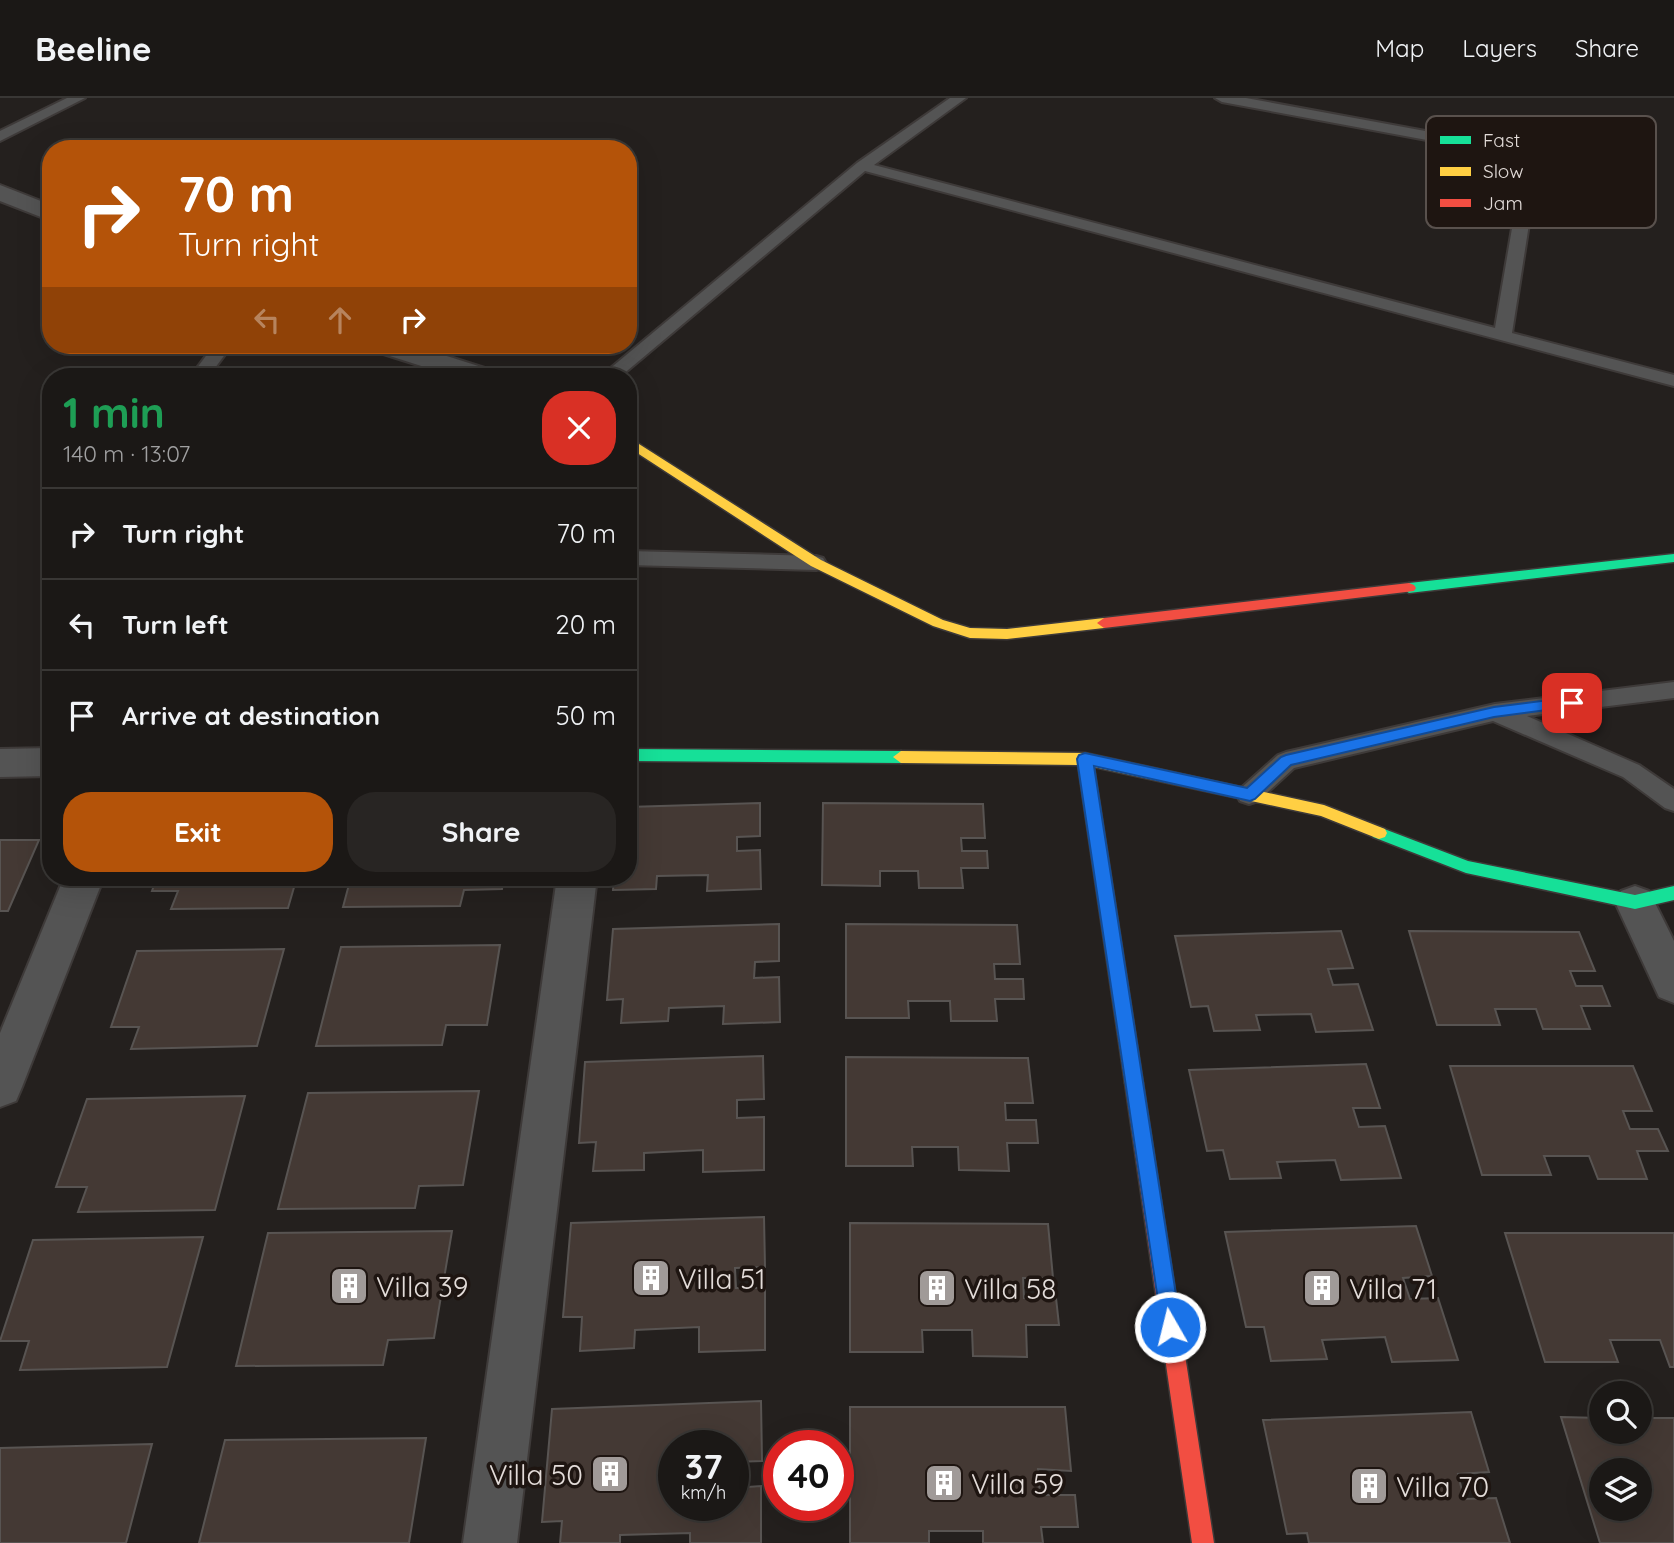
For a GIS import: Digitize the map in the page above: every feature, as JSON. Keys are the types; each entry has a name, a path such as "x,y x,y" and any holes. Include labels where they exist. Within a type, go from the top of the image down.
{"street":[{"path":"0,192 42,210"},
{"path":"412,354 456,368"},
{"path":"637,447 816,563 938,622 970,633 1007,634 1674,558"},
{"path":"637,755 1085,759 1324,811 1466,867 1635,902 1674,893"},
{"path":"1085,759 1203,1543"},
{"path":"0,763 42,762"},
{"path":"0,1087 80,886"},
{"path":"490,1543 576,886"},
{"path":"1635,902 1674,985"}],"lane":[{"path":"0,137 78,98"},
{"path":"637,354 862,166 959,98"},
{"path":"1223,98 1426,135"},
{"path":"862,166 1674,381"},
{"path":"1503,335 1520,228"},
{"path":"620,368 636,354"},
{"path":"637,558 816,563"},
{"path":"1250,795 1286,761 1494,712 1674,691"},
{"path":"1494,712 1631,771 1674,802"}],"building":[{"path":"760,803 760,836 737,837 737,851 760,850 761,889 707,891 708,875 657,876 656,889 613,890 613,886 637,886 637,807"},
{"path":"823,803 983,804 985,838 961,838 962,851 987,851 988,868 961,868 963,888 919,888 918,871 880,871 880,886 822,885"},
{"path":"0,840 39,840 8,911 0,911"},
{"path":"154,886 294,886 288,908 171,909 178,891 152,891"},
{"path":"349,886 502,886 502,889 464,890 460,906 343,907"},
{"path":"779,924 779,961 755,962 754,978 779,977 780,1022 723,1024 724,1006 669,1008 668,1021 621,1023 623,999 607,1000 613,929"},
{"path":"846,924 1017,925 1020,964 994,964 995,979 1023,979 1024,999 995,999 997,1021 951,1021 950,1001 908,1001 909,1018 846,1018"},
{"path":"1341,931 1353,968 1328,969 1333,985 1358,984 1373,1030 1316,1032 1311,1014 1256,1015 1260,1030 1214,1031 1208,1006 1191,1007 1175,936"},
{"path":"1409,931 1579,932 1595,971 1570,971 1576,986 1602,986 1610,1006 1581,1006 1590,1029 1543,1029 1536,1009 1495,1009 1500,1025 1437,1025"},
{"path":"500,945 487,1025 446,1025 442,1045 316,1046 341,947"},
{"path":"284,949 257,1046 131,1049 139,1027 111,1027 137,951"},
{"path":"763,1056 764,1099 737,1100 737,1118 764,1117 764,1170 703,1172 703,1150 644,1153 644,1170 593,1171 596,1142 579,1143 585,1062"},
{"path":"846,1057 1028,1058 1033,1103 1005,1103 1006,1120 1036,1120 1038,1143 1007,1143 1009,1171 959,1170 958,1147 912,1147 913,1166 846,1166"},
{"path":"1366,1064 1380,1108 1353,1108 1359,1127 1385,1126 1401,1178 1341,1180 1335,1160 1277,1162 1281,1178 1230,1179 1223,1150 1207,1151 1189,1070"},
{"path":"1450,1066 1633,1066 1652,1111 1623,1111 1630,1129 1658,1129 1668,1151 1637,1151 1647,1179 1598,1179 1589,1156 1544,1156 1551,1175 1482,1175"},
{"path":"479,1091 463,1185 419,1186 415,1208 278,1209 308,1093"},
{"path":"245,1096 215,1210 78,1212 87,1187 56,1187 87,1099"},
{"name":"Villa 51","path":"764,1217 765,1267 735,1268 736,1288 765,1288 765,1350 699,1352 699,1327 635,1330 634,1348 580,1351 582,1317 563,1317 571,1223"},
{"name":"Villa 58","path":"850,1223 1048,1224 1053,1278 1023,1278 1024,1298 1056,1298 1059,1325 1026,1325 1027,1357 973,1356 972,1330 922,1330 923,1352 850,1352"},
{"name":"Villa 71","path":"1416,1226 1432,1276 1403,1278 1410,1299 1438,1298 1458,1360 1392,1362 1385,1337 1322,1340 1327,1359 1271,1361 1264,1327 1246,1327 1225,1232"},
{"name":"Villa 39","path":"452,1231 434,1338 388,1340 383,1365 236,1366 268,1233"},
{"path":"1505,1233 1674,1233 1674,1367 1670,1367 1660,1340 1610,1340 1618,1362 1545,1362"},
{"path":"203,1237 167,1367 20,1370 29,1341 0,1341 33,1240"},
{"name":"Villa 50","path":"761,1401 762,1461 749,1461 749,1430 658,1430 658,1521 749,1521 749,1487 761,1486 761,1543 690,1543 690,1533 620,1535 620,1543 560,1543 562,1521 542,1522 552,1409"},
{"name":"Villa 59","path":"850,1407 1065,1407 1071,1471 1038,1469 1040,1495 1075,1495 1078,1527 1041,1527 1043,1543 983,1543 983,1531 929,1531 929,1543 850,1543 850,1521 854,1521 854,1430 850,1430"},
{"name":"Villa 70","path":"1471,1412 1489,1472 1458,1474 1464,1499 1496,1498 1510,1543 1309,1543 1307,1533 1287,1534 1263,1420"},
{"path":"1561,1417 1589,1418 1589,1444 1652,1444 1652,1418 1674,1418 1674,1543 1600,1543 1593,1521 1652,1521 1652,1458 1589,1458 1589,1507"},
{"path":"426,1438 409,1543 199,1543 225,1440"},
{"path":"152,1444 126,1543 0,1543 0,1448"}],"traffic: fast":[{"path":"1409,588 1674,558"},
{"path":"637,755 901,757"},
{"path":"1379,833 1466,867 1635,902 1674,893"}],"traffic: slow":[{"path":"637,447 816,563 938,623 970,633 1007,634 1104,623"},
{"path":"901,757 1085,759 1324,811 1379,833"},
{"path":"1085,759 1134,1083"}],"traffic: jam":[{"path":"1104,623 1409,588"},
{"path":"1134,1083 1203,1543"}],"place":[{"name":"Villa 51","path":"651,1278"},
{"name":"Villa 39","path":"349,1286"},
{"name":"Villa 58","path":"937,1288"},
{"name":"Villa 71","path":"1322,1288"},
{"name":"Villa 50","path":"610,1474"},
{"name":"Villa 59","path":"944,1483"},
{"name":"Villa 70","path":"1369,1486"}],"route":[{"path":"1170,1327 1085,759 1250,795 1286,761 1494,712 1572,703"}]}
